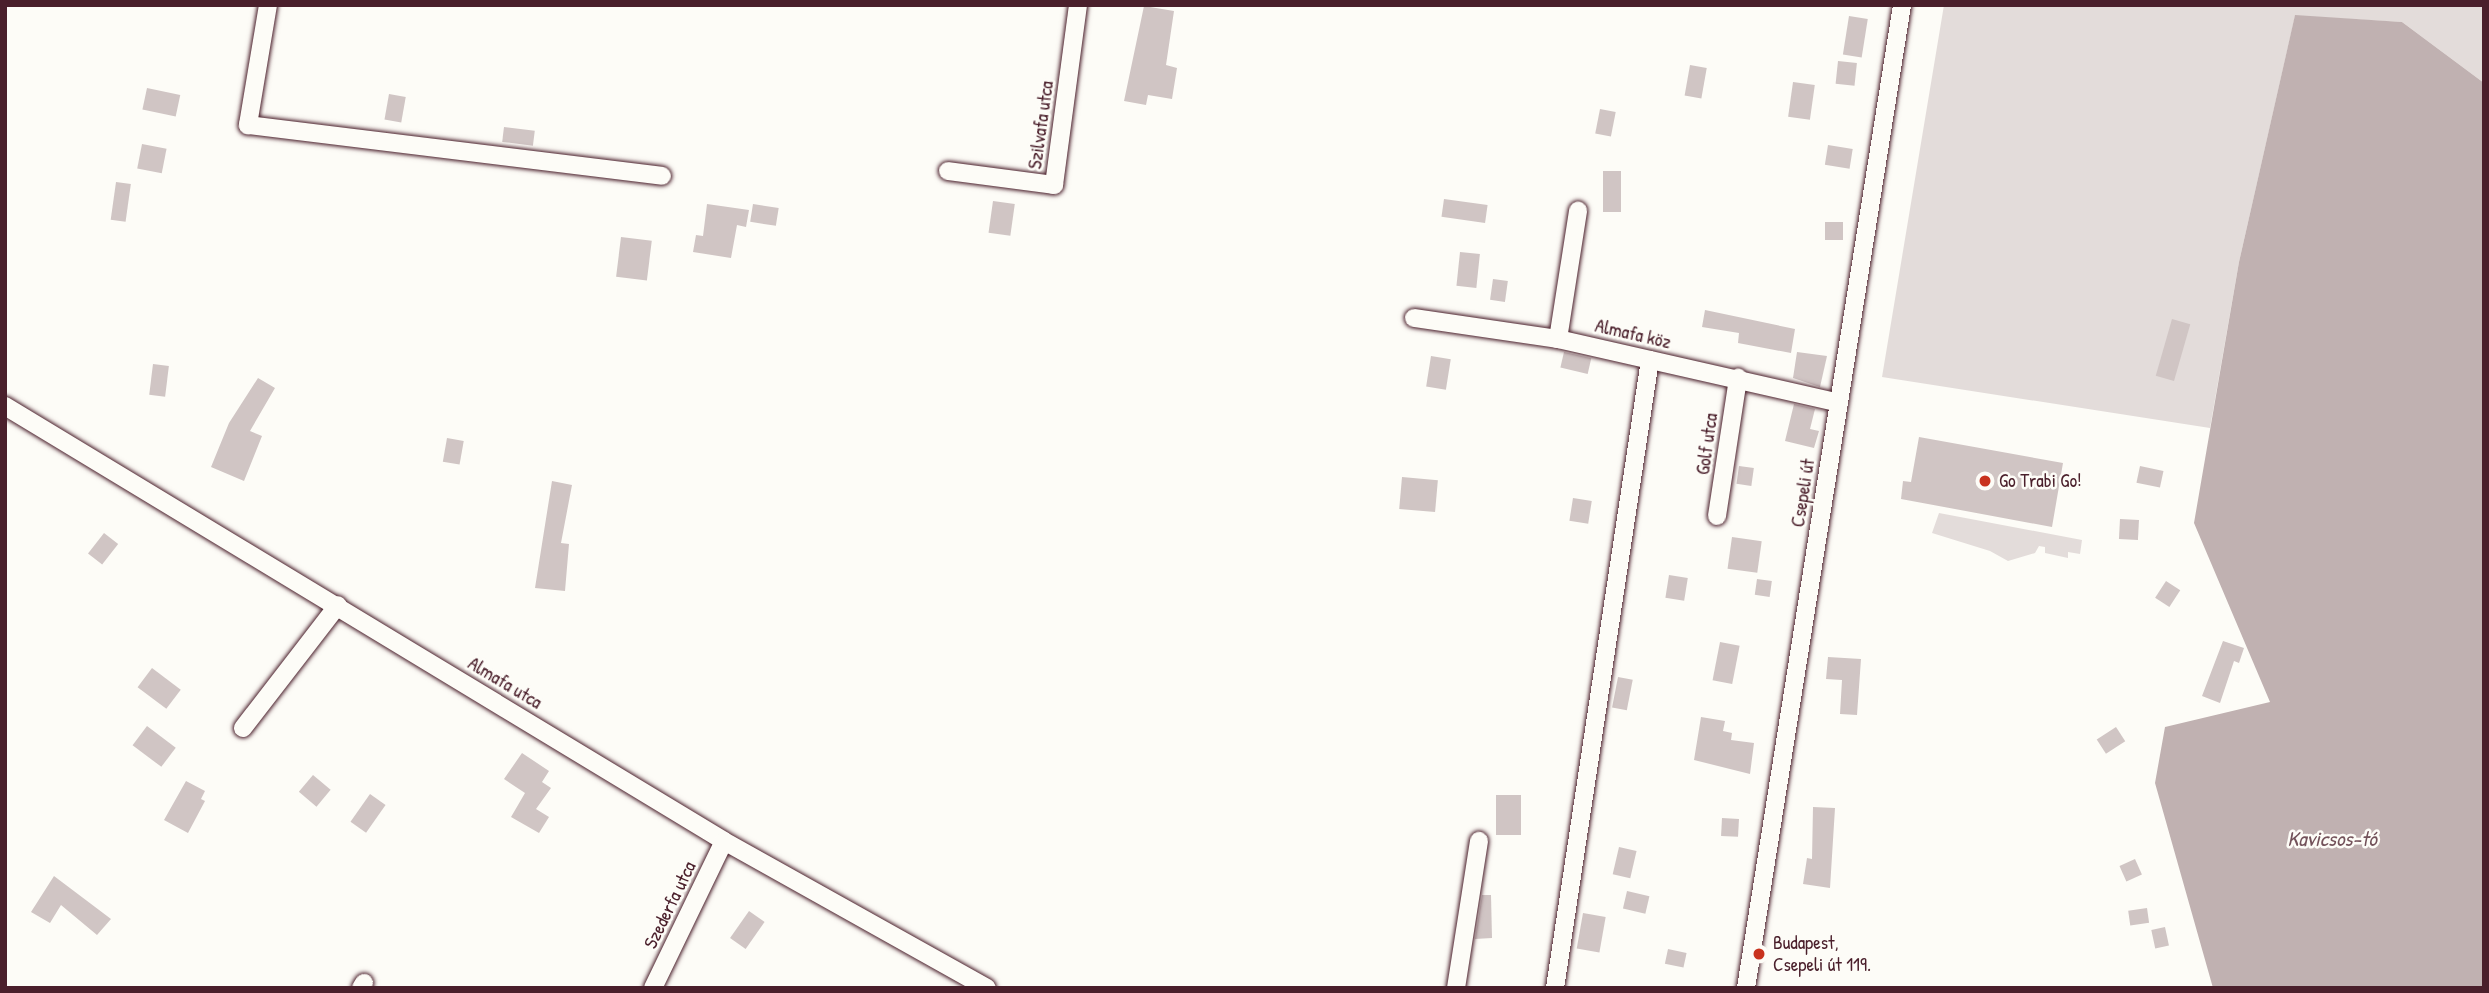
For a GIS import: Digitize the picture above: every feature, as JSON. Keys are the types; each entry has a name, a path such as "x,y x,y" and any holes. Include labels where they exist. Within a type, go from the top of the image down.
{"street":[{"path":"268,5 248,125 663,176"},
{"name":"Szilvafa utca","path":"948,171 1054,185 1078,5"},
{"name":"Csepeli út","path":"1746,988 1902,5"},
{"path":"1558,338 1578,211"},
{"name":"Almafa köz","path":"1414,318 1558,338 1839,404"},
{"path":"1555,988 1650,360"},
{"name":"Golf utca","path":"1717,516 1738,379"},
{"name":"Almafa utca","path":"5,406 338,605 724,841 987,988"},
{"path":"243,728 338,605"},
{"name":"Szederfa utca","path":"653,988 724,841"},
{"path":"1456,988 1479,841"}],"shaded area":[{"path":"1944,5 2484,5 2484,83 2402,22 2295,16 2239,262 2210,428 1882,377"},
{"path":"1939,513 2082,540 2080,554 2068,552 2068,558 2045,553 2045,547 2039,546 2035,553 2008,561 1990,551 1932,533"}],"water":[{"name":"Kavicsos-tó","path":"2295,15 2402,22 2484,83 2484,988 2213,988 2155,783 2165,727 2270,702 2194,523 2239,262"}],"building":[{"path":"1144,6 1174,11 1166,65 1177,68 1172,99 1148,95 1146,105 1124,101"},
{"path":"1849,16 1868,19 1862,57 1843,55"},
{"path":"1838,61 1857,63 1854,86 1836,84"},
{"path":"1690,65 1707,68 1701,98 1685,96"},
{"path":"1793,82 1815,85 1810,120 1788,117"},
{"path":"147,88 180,95 176,117 142,110"},
{"path":"389,94 406,97 401,123 384,120"},
{"path":"1600,109 1616,112 1611,137 1595,134"},
{"path":"504,127 535,131 533,146 502,142"},
{"path":"142,144 167,149 162,173 137,169"},
{"path":"1828,145 1853,149 1850,169 1825,165"},
{"path":"1603,171 1621,171 1621,212 1603,212"},
{"path":"116,182 131,184 126,222 111,220"},
{"path":"1444,199 1488,205 1485,223 1441,217"},
{"path":"993,201 1015,204 1010,236 989,233"},
{"path":"707,204 749,210 746,227 737,225 731,258 693,252 696,235 703,236"},
{"path":"753,204 779,208 776,226 750,222"},
{"path":"1825,222 1843,222 1843,240 1825,240"},
{"path":"621,237 652,241 647,280 616,277"},
{"path":"1460,252 1480,254 1476,288 1456,286"},
{"path":"1493,279 1508,281 1505,302 1490,300"},
{"path":"1705,310 1795,329 1791,353 1738,343 1739,333 1702,327"},
{"path":"2172,319 2190,324 2174,381 2156,376"},
{"path":"1564,352 1591,358 1588,374 1560,368"},
{"path":"1797,352 1827,356 1820,387 1793,378"},
{"path":"1431,356 1451,359 1446,390 1426,387"},
{"path":"153,364 169,366 165,397 149,395"},
{"path":"258,378 275,388 250,431 262,436 244,481 211,467 229,423"},
{"path":"1794,404 1815,409 1810,429 1819,431 1814,448 1785,441"},
{"name":"Go Trabi Go!","path":"1919,437 2063,463 2052,527 1901,499 1903,481 1911,482"},
{"path":"447,438 464,441 460,465 443,462"},
{"path":"1739,466 1754,468 1751,486 1736,484"},
{"path":"2140,466 2163,471 2160,488 2136,483"},
{"path":"1402,477 1438,480 1435,512 1399,509"},
{"path":"552,481 572,485 561,543 569,544 565,591 535,588"},
{"path":"1573,498 1592,501 1588,524 1569,521"},
{"path":"2120,519 2139,520 2138,540 2119,539"},
{"path":"104,533 118,544 102,565 88,553"},
{"path":"1732,537 1762,541 1757,573 1728,569"},
{"path":"1669,575 1688,578 1684,601 1665,598"},
{"path":"1757,579 1772,581 1770,597 1755,595"},
{"path":"2166,581 2180,590 2169,607 2155,598"},
{"path":"2223,641 2244,648 2239,663 2234,661 2220,703 2202,696"},
{"path":"1720,642 1740,646 1732,684 1713,680"},
{"path":"1828,657 1861,659 1857,715 1840,714 1842,680 1826,679"},
{"path":"152,668 181,690 166,709 138,687"},
{"path":"1618,677 1633,680 1627,710 1612,707"},
{"path":"1701,717 1725,721 1723,731 1732,733 1731,740 1754,743 1750,774 1694,760"},
{"path":"147,726 176,748 161,767 133,745"},
{"path":"2116,727 2125,741 2106,754 2097,740"},
{"path":"522,753 549,771 542,782 551,788 536,809 549,817 539,833 511,817 525,793 504,779"},
{"path":"313,775 331,790 316,807 299,792"},
{"path":"186,781 205,791 201,799 205,801 188,833 164,820"},
{"path":"370,794 386,805 366,833 350,822"},
{"path":"1496,795 1521,795 1521,835 1496,835"},
{"path":"1813,807 1835,808 1830,888 1803,884 1807,858 1812,859"},
{"path":"1722,818 1739,819 1738,837 1721,836"},
{"path":"1619,847 1637,851 1630,878 1613,874"},
{"path":"2135,859 2142,875 2126,881 2119,866"},
{"path":"54,876 111,919 97,935 61,905 50,923 31,912"},
{"path":"1627,891 1649,896 1645,914 1623,909"},
{"path":"1482,895 1491,895 1492,938 1475,939"},
{"path":"2147,908 2149,923 2130,925 2128,911"},
{"path":"749,911 765,922 746,949 730,938"},
{"path":"1583,913 1606,917 1599,952 1577,948"},
{"path":"2165,927 2169,946 2155,948 2151,930"},
{"path":"1668,949 1687,953 1683,968 1665,964"}],"place":[{"name":"Go Trabi Go!","path":"1985,481"},
{"name":"Budapest, Csepeli út 119.","path":"1759,954"}]}
